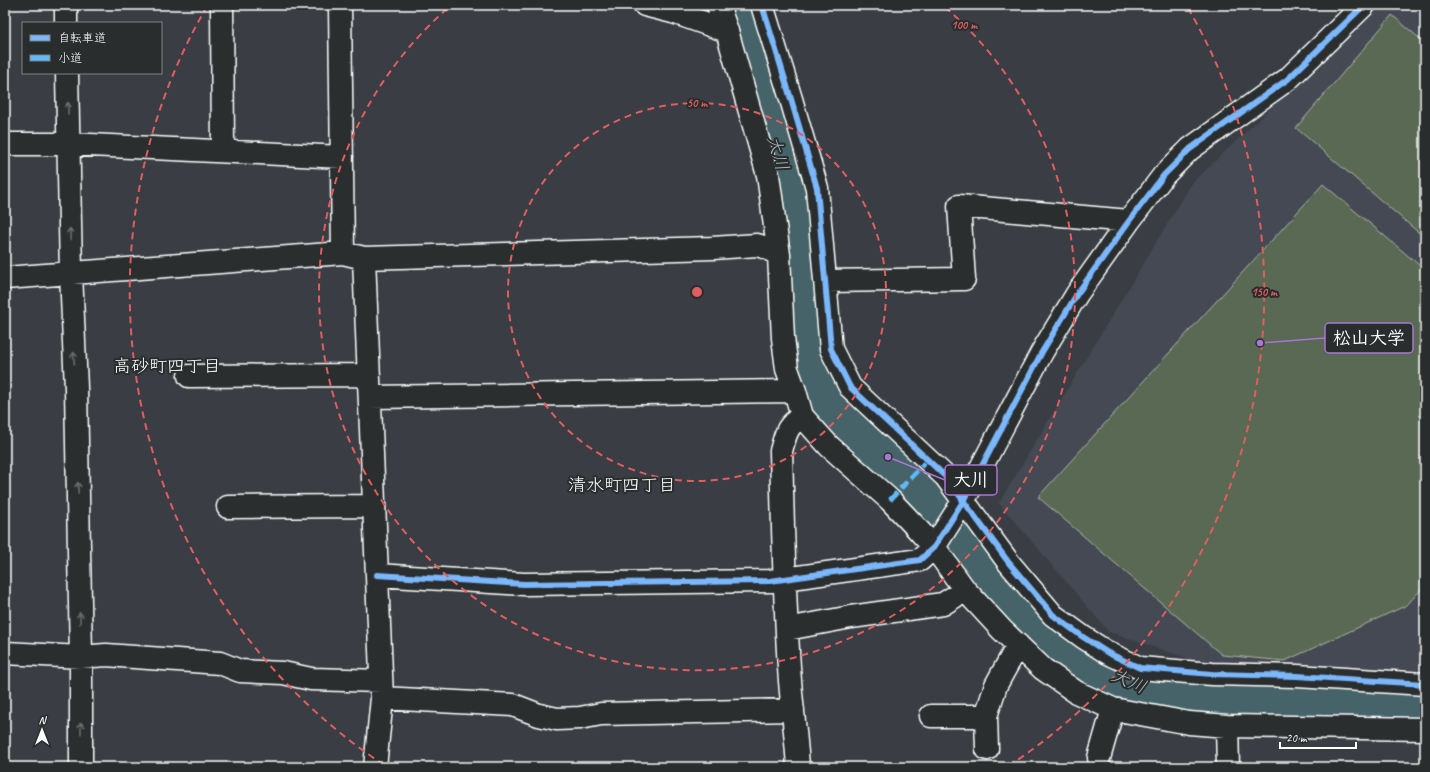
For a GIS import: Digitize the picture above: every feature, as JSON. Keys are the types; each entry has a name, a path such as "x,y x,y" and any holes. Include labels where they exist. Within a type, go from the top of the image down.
{"street":[{"path":"66,5 66,22"},
{"path":"222,5 223,151"},
{"path":"340,5 342,157 369,375 381,690 375,767"},
{"path":"645,5 673,12 728,31"},
{"path":"718,5 728,31 768,175 779,255 783,338 787,369 802,416 829,446 937,541 965,590 1018,645 1043,669 1076,692 1113,709 1189,723 1227,726 1425,729"},
{"path":"762,5 792,99 817,188 831,349 850,387 946,477 962,503 1009,563 1054,615 1082,637 1108,653 1140,668 1212,674 1297,676 1425,684"},
{"path":"377,575 524,584 770,581 920,560 937,541 962,503 1042,352 1077,294 1164,175 1190,149 1288,79 1364,5"},
{"path":"67,74 71,273 76,388 81,657 81,767"},
{"path":"5,144 69,144 342,157"},
{"path":"825,281 964,279 959,206 1129,221"},
{"path":"5,278 354,256 714,248 757,245 767,248 779,255"},
{"path":"190,376 369,375"},
{"path":"370,397 795,391"},
{"path":"798,767 796,731 792,710 784,578 781,451 785,435 791,424 802,416"},
{"path":"228,508 374,506"},
{"path":"787,629 851,617 943,604 965,590"},
{"path":"987,749 986,716 996,685 1018,645"},
{"path":"5,653 81,657 106,655 220,663 240,671 283,673 381,690 513,705 539,715 558,719 580,718 601,714 792,710"},
{"path":"1099,758 1113,709"},
{"path":"931,716 986,716"},
{"path":"1227,726 1228,767"}],"shaded area":[{"path":"1380,5 1398,5 1425,11 1425,670 1211,666 1109,632 999,503 1192,183"}],"green space":[{"path":"1392,15 1425,43 1425,238 1296,128"},
{"path":"1323,184 1425,270 1425,585 1407,605 1285,661 1222,655 1038,497"}],"waterway":[{"name":"大川","path":"733,5 789,188 798,237 806,362 832,406 888,457 979,566 1064,649 1143,690 1349,703 1425,704"}],"marked path":[{"path":"890,500 928,459"}],"cycle path":[{"path":"762,5 817,188 831,349 850,387 946,477 1009,563 1053,615 1108,653 1140,668 1212,674 1297,676 1425,684"},
{"path":"377,575 524,584 770,581 920,560 934,547 964,500 1042,352 1077,294 1164,175 1190,149 1288,79 1364,5"}],"place":[{"name":"松山大学","path":"1260,343"},
{"name":"大川","path":"888,457"}],"district":[{"name":"高砂町四丁目","path":"167,366"},
{"name":"清水町四丁目","path":"622,485"}]}
